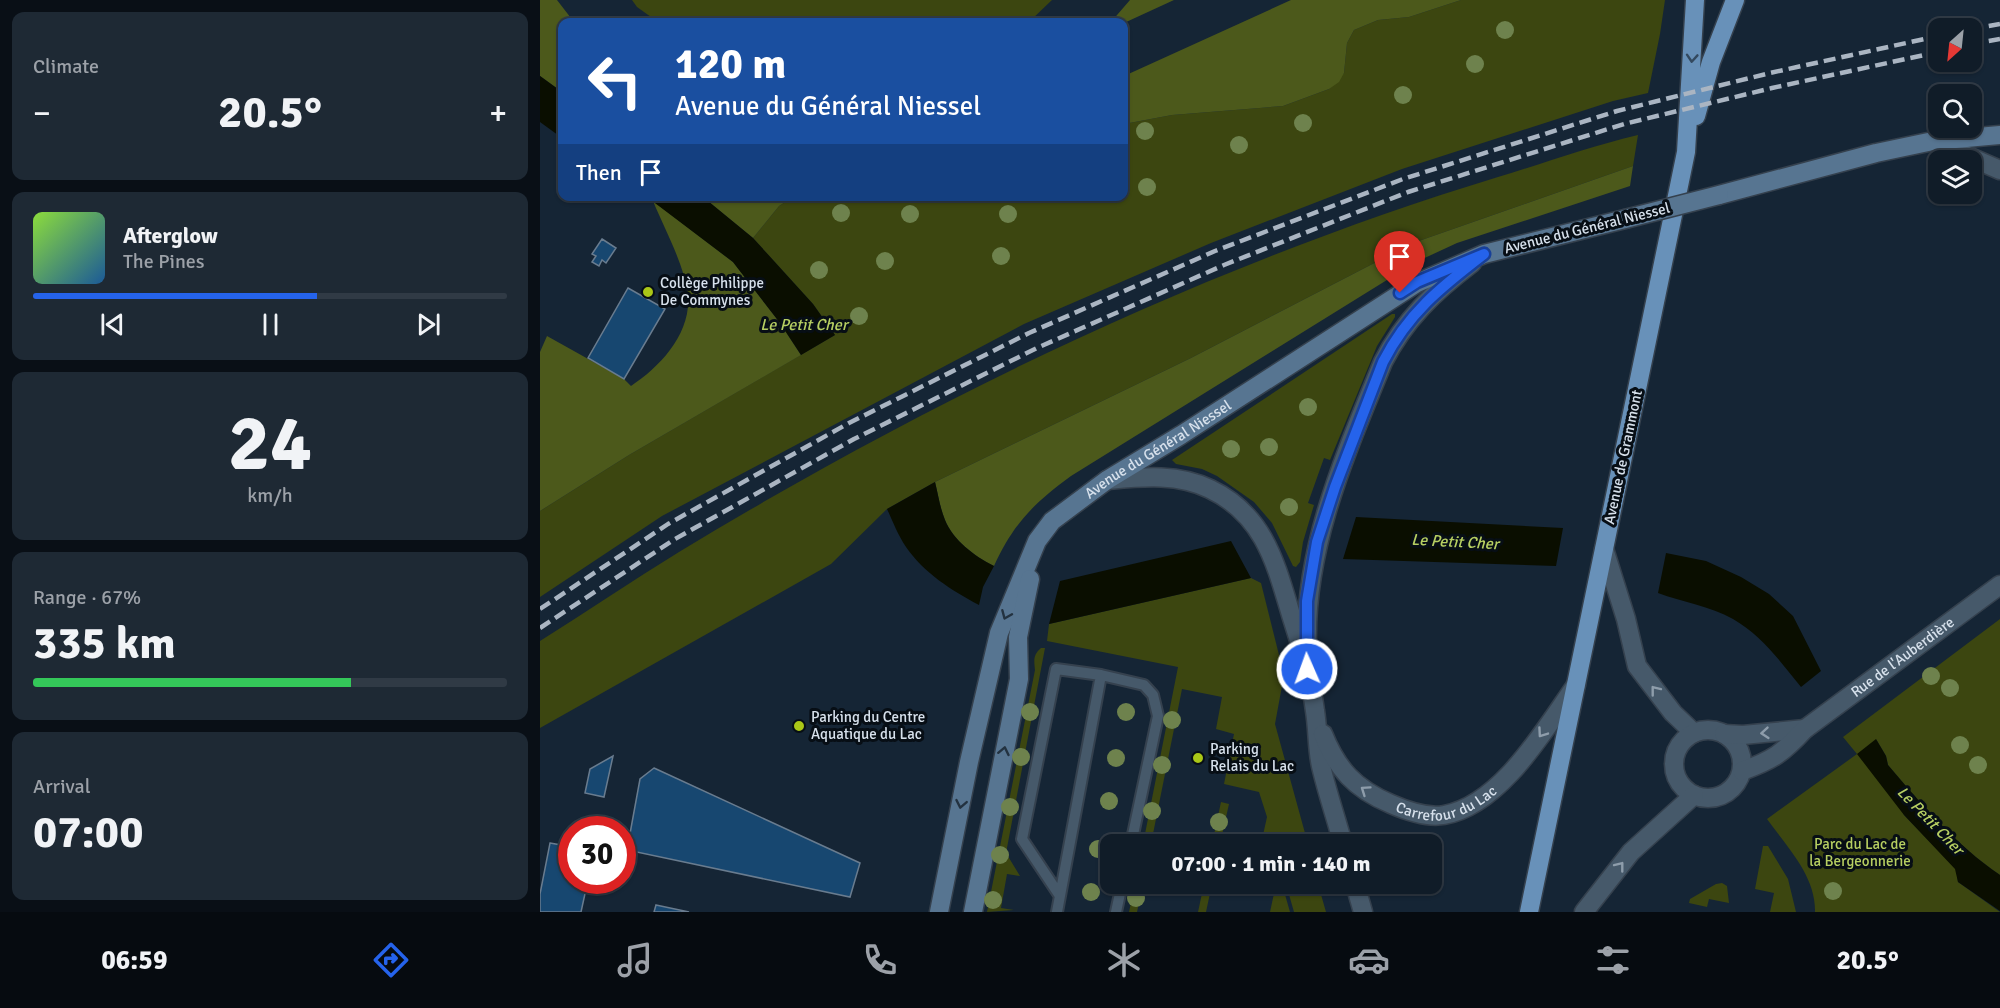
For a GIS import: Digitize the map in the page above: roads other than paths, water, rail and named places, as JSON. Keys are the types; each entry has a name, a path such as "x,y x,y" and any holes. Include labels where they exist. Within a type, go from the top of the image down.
{"main road":[{"name":"Avenue de Grammont","path":"1530,912 1686,152 1695,0"},
{"path":"1711,62 1720,0"},
{"path":"1686,152 1711,62 1735,0"}],"street":[{"name":"Avenue du Général Niessel","path":"939,912 969,762 999,633 1037,542 1052,521 1107,480 1417,282 1484,254 1876,153 1932,141 2000,135"},
{"path":"1932,141 2000,170"},
{"name":"Carrefour du Lac","path":"1307,669 1307,601 1317,542 1339,476 1383,362 1392,345 1420,307 1437,290 1484,254"},
{"name":"Carrefour du Lac","path":"1107,480 1142,477 1183,480 1209,488 1242,511 1258,530 1272,554 1307,669 1321,766 1340,834"},
{"name":"Avenue du Général Niessel","path":"973,912 1019,679 1018,637 1037,542"},
{"path":"1604,549 1626,619 1636,666 1673,713 1695,733"},
{"name":"Rue de l'Auberdière","path":"1742,771 1784,752 1805,729 2000,585"},
{"name":"Carrefour du Lac","path":"1315,712 1333,757 1341,769 1358,785 1382,801 1404,810 1424,815 1444,815 1482,798 1505,778 1524,759 1576,686"},
{"path":"1724,734 1733,740 1742,760 1742,771 1738,782 1721,796 1703,798 1694,795 1686,790 1679,781 1674,759 1685,739 1695,733 1704,730 1743,735 1805,729"},
{"path":"1584,912 1631,852 1694,795"},
{"path":"1358,894 1363,912"}],"lane":[{"path":"1060,896 1022,839 1056,669 1101,675 1144,685 1153,695 1158,716 1133,834"},
{"path":"1057,912 1101,675"},
{"path":"1116,912 1120,894"}],"water":[{"path":"540,76 558,89 558,135 540,122"},
{"name":"Le Petit Cher","path":"652,201 708,201 753,238 813,304 835,335 801,355 780,323 733,262"},
{"path":"935,482 943,515 953,534 972,552 994,566 983,587 979,605 948,587 921,565 903,542 887,509"},
{"path":"1356,517 1563,528 1556,566 1343,559"},
{"path":"1231,541 1251,578 1049,624 1060,581"},
{"path":"1666,553 1706,561 1741,577 1769,594 1793,616 1821,671 1801,687 1770,650 1743,625 1715,611 1658,593"},
{"name":"Le Petit Cher","path":"1876,739 1886,756 1888,765 1927,809 1954,838 2000,875 2000,911 1958,882 1955,869 1904,815 1857,754"}],"railway":[{"path":"1982,27 2000,24"},
{"path":"540,609 668,524 849,423 1029,333 1215,251 1403,179 1617,111 1770,73 1928,38"},
{"path":"1982,42 2000,39"},
{"path":"540,628 675,539 854,439 1037,348 1224,265 1408,192 1624,124 1772,88 1928,54"}],"place":[{"name":"Collège Philippe De Commynes","path":"648,292"},
{"name":"Parking du Centre Aquatique du Lac","path":"799,726"},
{"name":"Parking Relais du Lac","path":"1198,758"}],"park label":[{"name":"Parc du Lac de la Bergeonnerie","path":"1860,852"}]}
